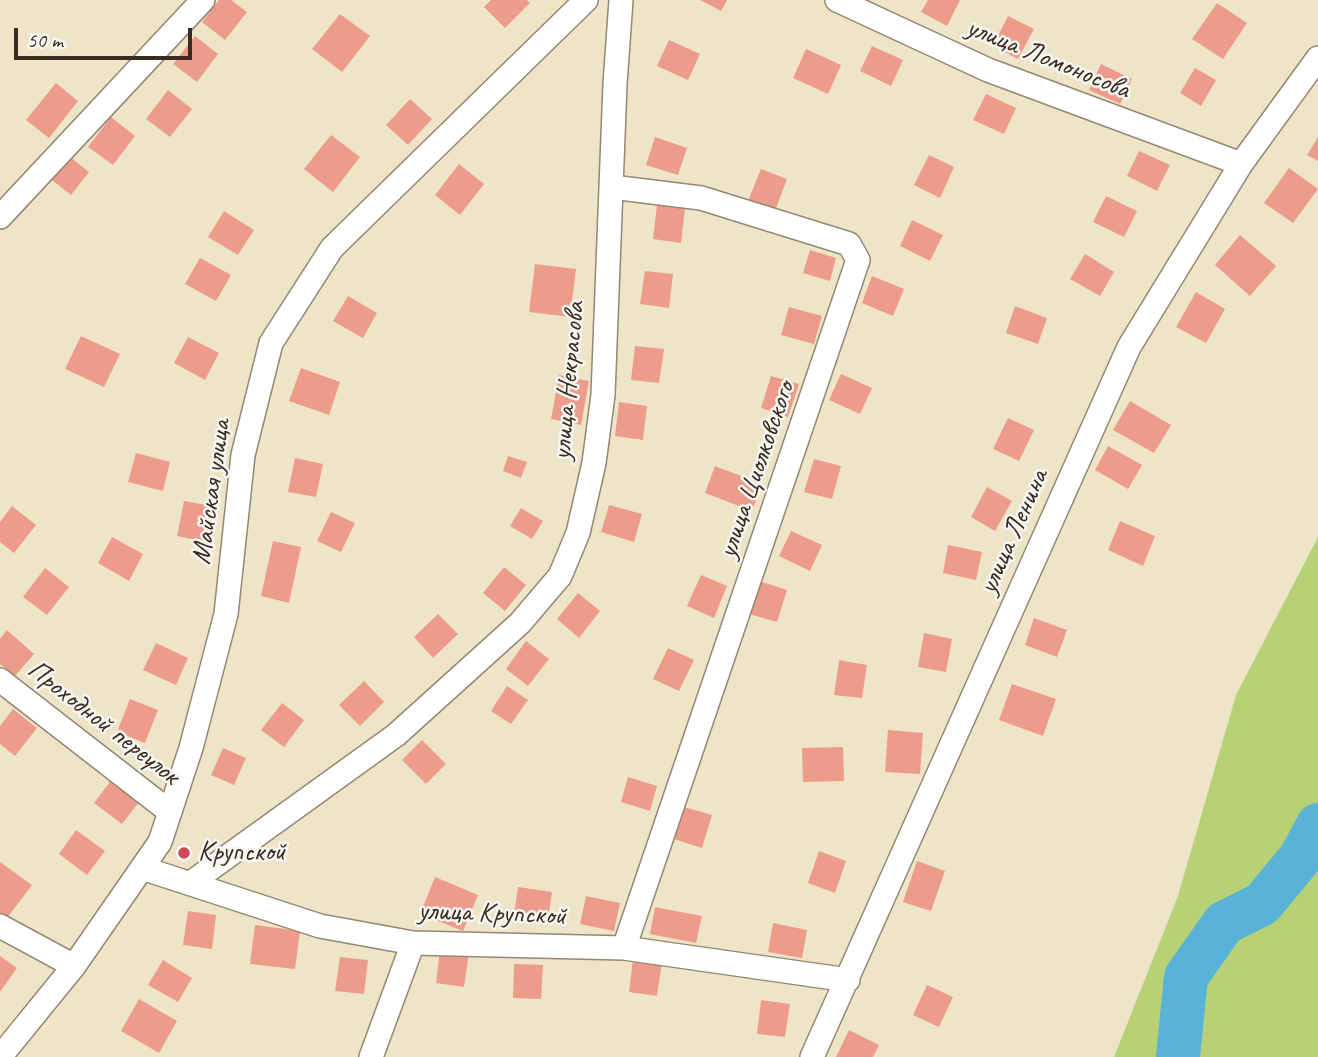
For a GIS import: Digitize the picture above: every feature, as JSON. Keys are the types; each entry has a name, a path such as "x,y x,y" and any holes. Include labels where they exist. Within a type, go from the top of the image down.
{"street":[{"path":"0,216 204,0"},
{"name":"Майская улица","path":"0,1057 74,966 160,842 191,748 226,614 243,455 271,343 332,248 586,0"},
{"name":"улица Некрасова","path":"192,882 396,735 520,623 560,576 578,533 594,463 601,409 621,0"},
{"name":"улица Ломоносова","path":"837,0 988,70 1241,164"},
{"name":"улица Ленина","path":"812,1057 1129,347 1241,164 1318,58"},
{"name":"улица Циолковского","path":"612,187 701,198 849,244 858,260 853,282 624,948"},
{"name":"Проходной переулок","path":"0,680 170,813"},
{"name":"улица Крупской","path":"142,868 192,882 243,902 320,926 413,943 624,948 848,980"},
{"path":"0,926 74,966"},
{"path":"371,1057 413,943"}],"green space":[{"path":"1318,537 1318,1057 1114,1057 1178,896 1236,695"}],"building":[{"path":"219,0 231,0 247,12 225,40 202,22"},
{"path":"491,0 527,0 530,3 505,28 484,7"},
{"path":"700,0 727,0 721,11"},
{"path":"928,0 960,0 947,26 921,12"},
{"path":"1217,3 1247,23 1223,59 1192,39"},
{"path":"340,14 370,36 342,72 312,49"},
{"path":"1008,16 1034,29 1018,59 993,46"},
{"path":"195,36 218,54 197,82 173,64"},
{"path":"669,40 700,54 688,80 657,66"},
{"path":"872,46 903,60 891,86 860,71"},
{"path":"806,49 841,65 828,94 793,78"},
{"path":"1101,64 1132,79 1120,104 1089,90"},
{"path":"1195,68 1216,80 1201,106 1180,93"},
{"path":"56,83 78,101 49,138 26,120"},
{"path":"168,90 192,109 170,137 146,119"},
{"path":"986,94 1016,108 1004,134 973,120"},
{"path":"410,99 432,119 408,145 386,125"},
{"path":"111,117 135,136 113,165 88,147"},
{"path":"331,135 360,157 333,192 304,169"},
{"path":"655,137 687,148 678,175 646,165"},
{"path":"1318,137 1318,161 1307,155"},
{"path":"1139,151 1170,165 1157,191 1127,176"},
{"path":"929,155 954,167 940,198 914,185"},
{"path":"70,157 89,172 71,195 52,180"},
{"path":"459,164 484,184 460,215 435,195"},
{"path":"1289,168 1318,189 1293,223 1264,203"},
{"path":"761,169 787,179 775,211 748,201"},
{"path":"1106,196 1137,211 1124,237 1093,222"},
{"path":"657,205 685,209 681,243 653,239"},
{"path":"224,211 254,230 238,255 208,237"},
{"path":"912,220 943,235 930,261 900,246"},
{"path":"1240,235 1276,266 1250,296 1215,265"},
{"path":"810,250 836,258 830,281 803,273"},
{"path":"1085,254 1114,272 1100,296 1070,279"},
{"path":"200,258 231,275 216,301 185,284"},
{"path":"535,264 576,269 570,317 529,312"},
{"path":"645,271 673,274 669,308 640,304"},
{"path":"872,276 904,289 893,316 862,303"},
{"path":"1196,292 1225,309 1206,343 1176,327"},
{"path":"348,296 377,313 363,338 333,321"},
{"path":"1015,306 1047,318 1038,344 1006,333"},
{"path":"789,307 822,316 814,344 781,335"},
{"path":"81,336 120,354 104,387 65,369"},
{"path":"188,337 219,353 205,380 174,363"},
{"path":"635,346 664,349 659,383 631,380"},
{"path":"301,368 340,382 329,415 289,401"},
{"path":"841,374 872,388 860,414 829,400"},
{"path":"559,375 589,381 581,425 551,419"},
{"path":"771,376 799,384 788,417 761,408"},
{"path":"1130,401 1171,425 1154,453 1113,430"},
{"path":"619,402 647,406 643,440 615,436"},
{"path":"1008,418 1034,430 1019,461 993,449"},
{"path":"1108,446 1142,465 1128,489 1095,470"},
{"path":"136,453 170,462 163,491 128,482"},
{"path":"508,456 527,462 521,478 503,471"},
{"path":"295,458 323,464 316,497 288,492"},
{"path":"814,459 841,466 832,499 804,492"},
{"path":"715,466 762,484 752,511 705,493"},
{"path":"987,487 1012,501 995,531 971,517"},
{"path":"184,501 213,506 206,542 177,536"},
{"path":"609,505 642,514 634,542 601,532"},
{"path":"12,506 36,525 14,553 0,542 0,522"},
{"path":"521,508 543,521 532,539 510,526"},
{"path":"331,512 355,523 341,552 317,541"},
{"path":"1120,521 1155,536 1143,566 1108,550"},
{"path":"791,531 822,545 810,571 779,556"},
{"path":"112,537 143,554 129,581 98,563"},
{"path":"273,541 301,547 289,603 261,596"},
{"path":"948,545 982,552 976,580 943,573"},
{"path":"504,567 526,585 505,611 483,593"},
{"path":"45,568 69,587 47,615 23,597"},
{"path":"701,575 727,586 714,618 687,606"},
{"path":"759,581 787,590 777,622 749,614"},
{"path":"578,593 600,611 579,638 557,619"},
{"path":"438,614 458,634 433,658 414,637"},
{"path":"1034,618 1067,630 1057,657 1025,645"},
{"path":"7,630 34,654 15,676 0,664 0,639"},
{"path":"924,633 952,639 946,672 918,667"},
{"path":"526,641 549,659 528,686 506,669"},
{"path":"156,643 188,658 176,685 143,670"},
{"path":"668,648 694,660 679,691 653,679"},
{"path":"839,660 867,665 862,698 834,695"},
{"path":"364,681 384,702 360,726 339,705"},
{"path":"1012,684 1056,699 1043,736 999,720"},
{"path":"507,686 528,700 511,724 491,711"},
{"path":"130,699 158,710 145,743 117,732"},
{"path":"282,703 304,720 284,747 261,730"},
{"path":"13,709 37,728 15,756 0,744 0,726"},
{"path":"888,730 923,733 920,774 885,772"},
{"path":"422,740 446,764 426,784 402,760"},
{"path":"843,747 844,781 803,782 802,748"},
{"path":"223,748 246,758 234,785 211,775"},
{"path":"628,777 657,786 650,811 621,802"},
{"path":"112,779 140,801 122,824 94,803"},
{"path":"684,807 712,815 702,848 674,839"},
{"path":"76,830 105,851 87,875 59,854"},
{"path":"819,851 846,861 835,893 808,883"},
{"path":"917,861 945,871 931,911 903,902"},
{"path":"0,862 32,885 7,918 0,913"},
{"path":"435,877 478,895 463,931 420,914"},
{"path":"518,887 552,892 548,920 514,915"},
{"path":"586,896 620,903 614,931 580,924"},
{"path":"655,907 702,916 696,943 650,934"},
{"path":"188,911 216,915 212,949 183,945"},
{"path":"773,923 807,930 802,958 768,952"},
{"path":"255,925 300,931 295,969 250,964"},
{"path":"440,949 469,953 464,987 436,983"},
{"path":"0,956 17,968 0,992"},
{"path":"340,957 368,960 364,994 335,991"},
{"path":"633,959 662,962 657,996 629,992"},
{"path":"163,960 192,978 178,1002 148,985"},
{"path":"514,964 543,965 541,999 513,998"},
{"path":"927,985 953,997 939,1027 913,1015"},
{"path":"139,999 177,1021 159,1053 121,1031"},
{"path":"761,1000 790,1004 785,1037 757,1034"},
{"path":"849,1030 879,1045 873,1057 836,1057"}],"waterway":[{"path":"1178,1057 1186,977 1224,923 1262,904 1301,857 1318,825"}],"place":[{"name":"Крупской","path":"184,853"}]}
